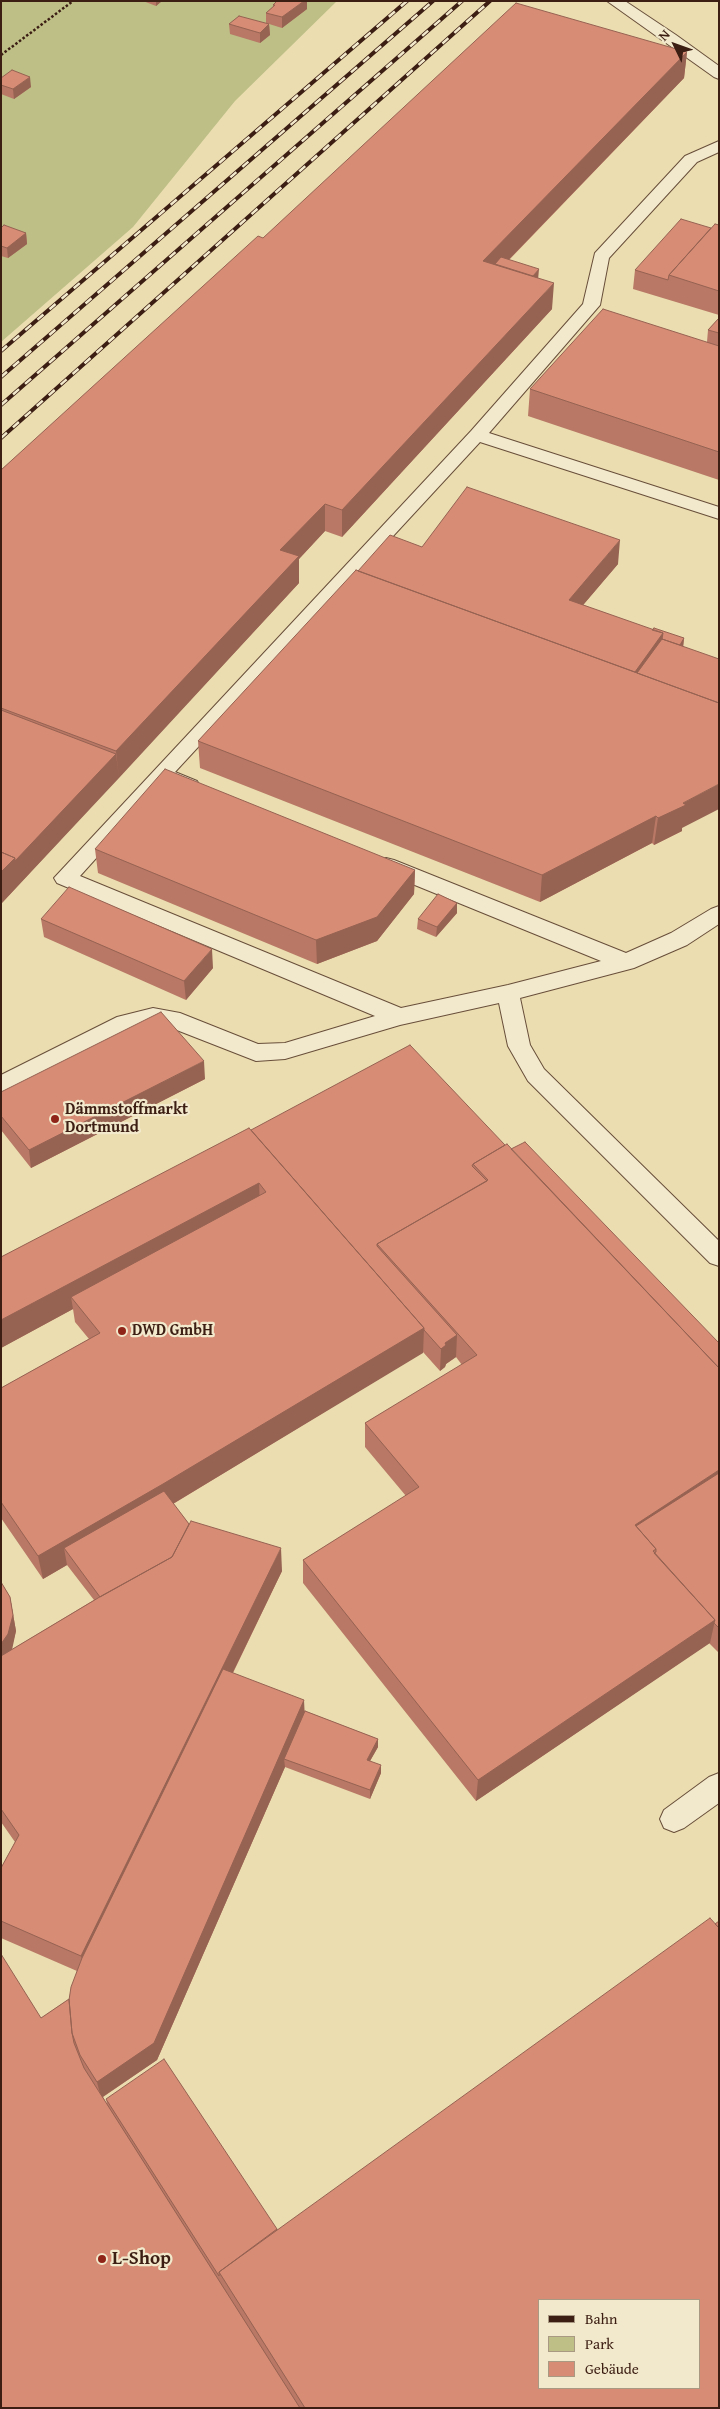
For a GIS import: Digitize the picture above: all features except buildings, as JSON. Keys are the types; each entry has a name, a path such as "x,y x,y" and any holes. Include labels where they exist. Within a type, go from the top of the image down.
{"lane":[{"path":"614,1 671,38 719,74"},
{"path":"400,1017 65,878 477,435 590,305 601,257 691,159 719,146"},
{"path":"477,435 719,513"},
{"path":"161,774 206,793"},
{"path":"371,859 626,962"},
{"path":"1,1085 125,1023 153,1016 172,1019 256,1053 285,1051 400,1017 508,993 626,962 679,939 719,914"},
{"path":"508,993 519,1046 536,1074 719,1256"},
{"path":"674,1819 719,1786"}],"path":[{"path":"1,56 73,1"}],"green space":[{"path":"1,1 337,1 235,101 133,227 1,342"}],"railway":[{"path":"1,351 407,1"},
{"path":"1,377 433,1"},
{"path":"1,405 462,1"},
{"path":"1,438 490,1"}],"place":[{"name":"Dämmstoffmarkt Dortmund","path":"55,1119"},
{"name":"DWD GmbH","path":"122,1331"},
{"name":"L-Shop","path":"102,2259"}]}
